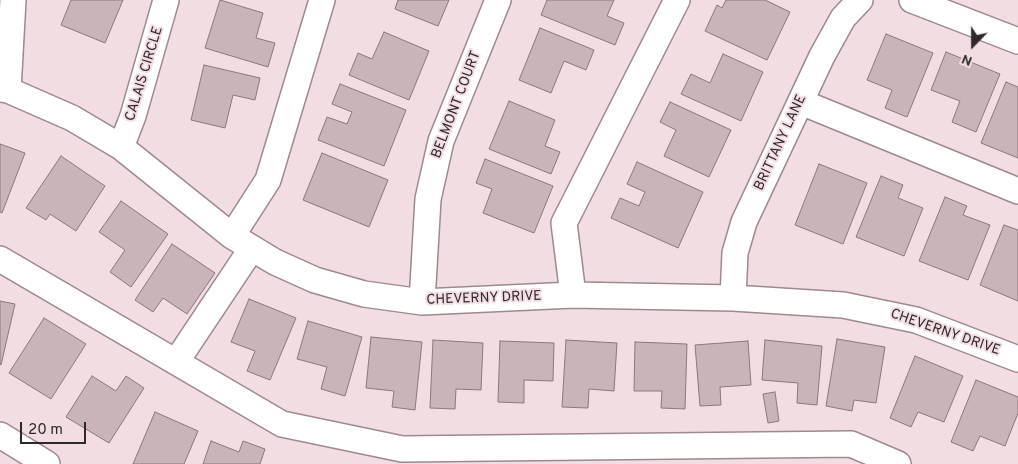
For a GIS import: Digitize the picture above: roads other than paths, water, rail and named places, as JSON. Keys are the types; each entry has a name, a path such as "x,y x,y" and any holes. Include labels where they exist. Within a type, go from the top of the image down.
{"street":[{"path":"4,89 14,0"},
{"name":"CALAIS CIRCLE","path":"121,146 133,116 166,0"},
{"path":"176,362 242,242 268,180 322,0"},
{"name":"BELMONT COURT","path":"422,302 428,200 441,141 498,0"},
{"path":"573,295 564,223 677,0"},
{"name":"BRITTANY LANE","path":"733,298 735,253 744,222 843,18 860,0"},
{"path":"912,0 1018,42"},
{"name":"CHEVERNY DRIVE","path":"4,89 72,118 121,146 242,242 275,262 315,280 364,294 422,302 573,295 733,298 843,305 881,312 952,333 1018,359"},
{"path":"801,102 1018,191"},
{"path":"0,259 282,424 402,448 851,444 898,464"},
{"path":"0,435 47,464"}]}
